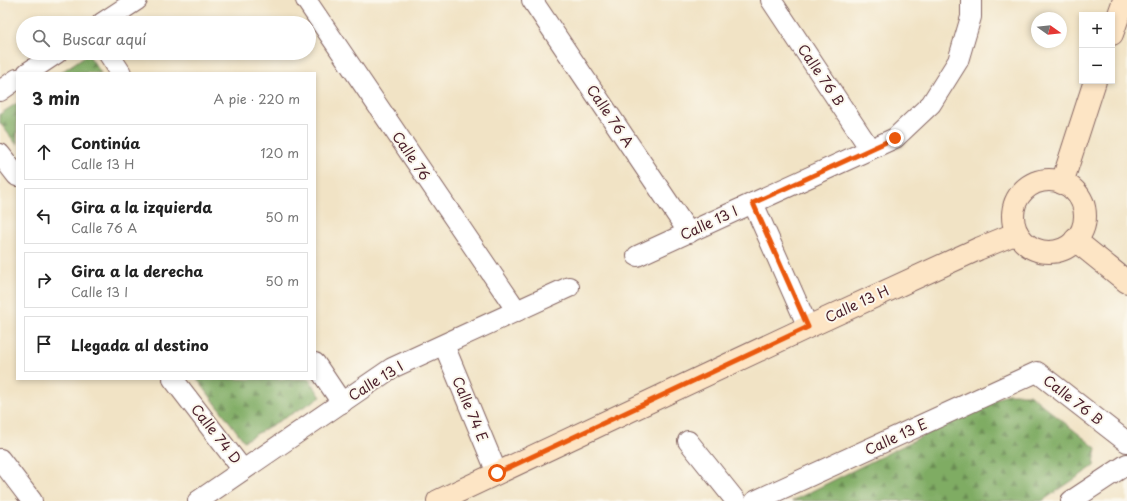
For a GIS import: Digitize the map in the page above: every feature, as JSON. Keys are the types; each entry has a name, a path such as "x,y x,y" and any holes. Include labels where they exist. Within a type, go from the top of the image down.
{"street":[{"path":"113,16 137,0"},
{"name":"Calle 76","path":"306,0 517,311"},
{"name":"Calle 76 A","path":"532,0 689,233"},
{"name":"Calle 76 B","path":"771,0 870,149"},
{"name":"Calle 13 I","path":"637,256 895,138 931,104 958,61 971,17 971,0"},
{"path":"1115,26 1124,0"},
{"path":"28,72 46,60"},
{"path":"113,60 121,72"},
{"path":"0,90 16,80"},
{"path":"1062,182 1094,84"},
{"path":"0,154 16,175"},
{"path":"1050,180 1062,182 1072,188 1079,197 1084,208 1085,220 1082,230 1075,240 1067,247 1056,252 1044,252 1034,249 1024,242 1017,233 1013,221 1014,209 1018,197 1027,188 1038,182 1050,180"},
{"path":"753,203 808,327"},
{"name":"Calle 13 H","path":"438,501 808,327 978,249 1017,233"},
{"path":"1075,240 1127,282"},
{"name":"Calle 13 I","path":"198,501 392,368 569,286"},
{"name":"Calle 74 E","path":"444,345 497,473"},
{"path":"316,364 342,403"},
{"name":"Calle 76 B","path":"1037,372 1127,442"},
{"name":"Calle 13 E","path":"755,501 1037,372"},
{"name":"Calle 74 D","path":"174,380 243,470"},
{"path":"688,441 736,501"},
{"path":"0,459 32,501"},
{"path":"1071,501 1127,464"}],"green space":[{"path":"79,60 92,60 100,72 61,72"},
{"path":"16,104 16,144 0,123 0,114"},
{"path":"198,380 310,380 321,397 244,441"},
{"path":"1007,394 1029,394 1096,448 1094,466 1042,501 792,501"}],"route":[{"path":"497,473 808,327 753,203 895,138"}]}
